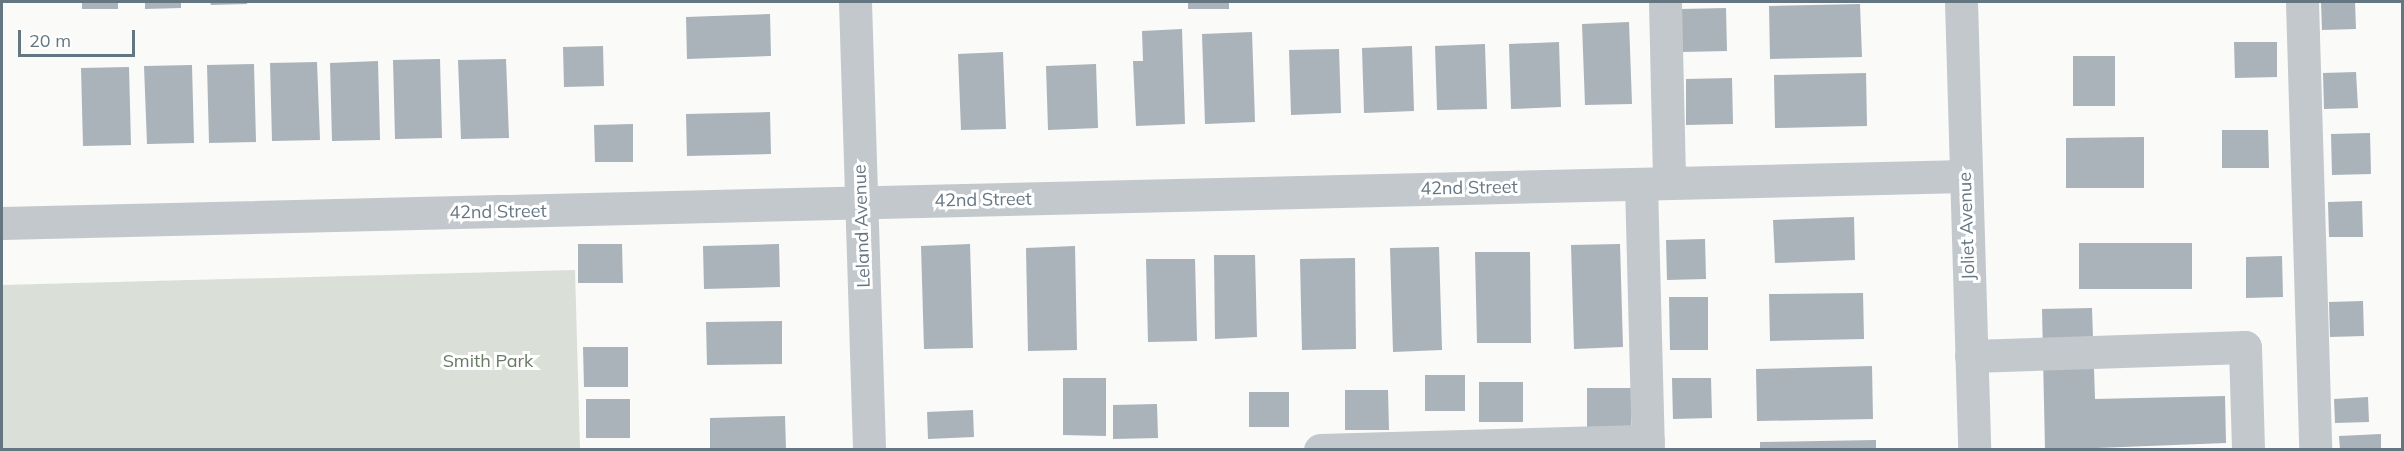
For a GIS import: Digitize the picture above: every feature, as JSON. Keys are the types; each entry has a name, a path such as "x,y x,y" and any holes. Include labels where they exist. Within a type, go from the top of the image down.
{"street":[{"name":"Leland Avenue","path":"855,2 869,450"},
{"path":"1320,450 1648,445 1655,183 1665,2"},
{"name":"Joliet Avenue","path":"1961,2 1974,450"},
{"path":"2302,2 2315,450"},
{"name":"42nd Street","path":"2,223 1965,176"},
{"path":"2,210 2,223"},
{"path":"1971,356 2245,347 2248,450"}],"green space":[{"name":"Smith Park","path":"575,270 580,449 2,449 2,285"}],"building":[{"path":"82,2 118,2 118,9 82,9"},
{"path":"145,2 181,2 181,8 145,9"},
{"path":"210,2 247,2 247,4 211,5"},
{"path":"1188,2 1229,2 1229,9 1188,9"},
{"path":"2321,2 2355,2 2356,29 2322,30"},
{"path":"1860,4 1862,57 1770,59 1769,6"},
{"path":"1726,8 1727,51 1682,52 1681,9"},
{"path":"770,14 771,56 687,59 686,17"},
{"path":"1629,22 1632,104 1585,105 1582,24"},
{"path":"1182,29 1185,124 1136,126 1133,61 1143,61 1142,31"},
{"path":"1252,32 1255,122 1205,124 1202,34"},
{"path":"1559,42 1561,107 1511,109 1509,44"},
{"path":"2234,42 2277,42 2277,77 2235,78"},
{"path":"1485,44 1487,109 1437,110 1435,46"},
{"path":"603,46 604,86 564,87 563,47"},
{"path":"1412,46 1414,111 1364,113 1362,48"},
{"path":"1339,49 1341,113 1291,115 1289,50"},
{"path":"1003,52 1006,129 961,130 958,54"},
{"path":"2073,56 2115,56 2115,106 2073,106"},
{"path":"440,59 442,138 395,139 393,60"},
{"path":"506,59 509,138 461,139 458,60"},
{"path":"378,61 380,140 332,141 330,63"},
{"path":"317,62 320,140 272,141 270,63"},
{"path":"254,64 256,142 209,143 207,65"},
{"path":"1096,64 1098,128 1048,130 1046,66"},
{"path":"192,65 194,143 147,144 144,66"},
{"path":"129,67 131,145 83,146 81,68"},
{"path":"2356,72 2358,108 2324,109 2323,73"},
{"path":"1866,73 1867,126 1775,128 1774,75"},
{"path":"1732,78 1733,124 1686,125 1686,79"},
{"path":"770,112 771,154 687,156 686,114"},
{"path":"633,124 633,162 595,162 594,125"},
{"path":"2222,130 2268,130 2269,168 2222,168"},
{"path":"2370,133 2371,174 2332,175 2331,134"},
{"path":"2144,137 2144,188 2066,188 2066,138"},
{"path":"2362,201 2363,237 2329,237 2328,202"},
{"path":"1854,217 1855,260 1775,263 1773,220"},
{"path":"1705,239 1706,279 1667,280 1666,240"},
{"path":"2079,243 2192,243 2192,289 2079,289"},
{"path":"578,244 622,244 623,283 578,283"},
{"path":"779,244 780,287 704,289 703,246"},
{"path":"970,244 973,348 924,349 921,246"},
{"path":"1620,244 1623,347 1574,349 1571,245"},
{"path":"1075,246 1077,350 1028,351 1026,248"},
{"path":"1439,247 1442,350 1393,352 1390,248"},
{"path":"1475,252 1530,252 1531,343 1477,343"},
{"path":"1214,255 1255,255 1257,337 1215,339"},
{"path":"2282,256 2283,297 2246,298 2246,257"},
{"path":"1355,258 1356,349 1302,350 1300,259"},
{"path":"1146,259 1195,259 1197,341 1148,342"},
{"path":"1863,293 1864,339 1770,341 1769,294"},
{"path":"1669,297 1708,297 1708,350 1670,350"},
{"path":"2363,301 2364,336 2330,337 2329,302"},
{"path":"2092,308 2095,399 2225,396 2226,443 2045,450 2042,309"},
{"path":"782,321 782,364 707,365 706,322"},
{"path":"583,347 628,347 628,387 584,387"},
{"path":"1872,366 1873,419 1757,421 1756,369"},
{"path":"1425,375 1465,375 1465,411 1425,411"},
{"path":"1063,378 1106,378 1106,436 1063,435"},
{"path":"1672,378 1711,378 1712,418 1673,419"},
{"path":"1479,382 1523,382 1523,422 1479,422"},
{"path":"1587,388 1631,388 1631,427 1587,427"},
{"path":"1345,390 1388,390 1389,430 1345,430"},
{"path":"1249,392 1289,392 1289,427 1249,427"},
{"path":"2368,397 2369,422 2335,423 2334,399"},
{"path":"586,399 630,399 630,438 586,438"},
{"path":"1157,404 1158,438 1113,439 1113,405"},
{"path":"973,410 974,437 928,439 927,412"},
{"path":"785,416 786,450 710,450 710,418"},
{"path":"2381,434 2381,450 2340,450 2339,436"},
{"path":"1876,440 1876,450 1760,450 1760,442"}]}
